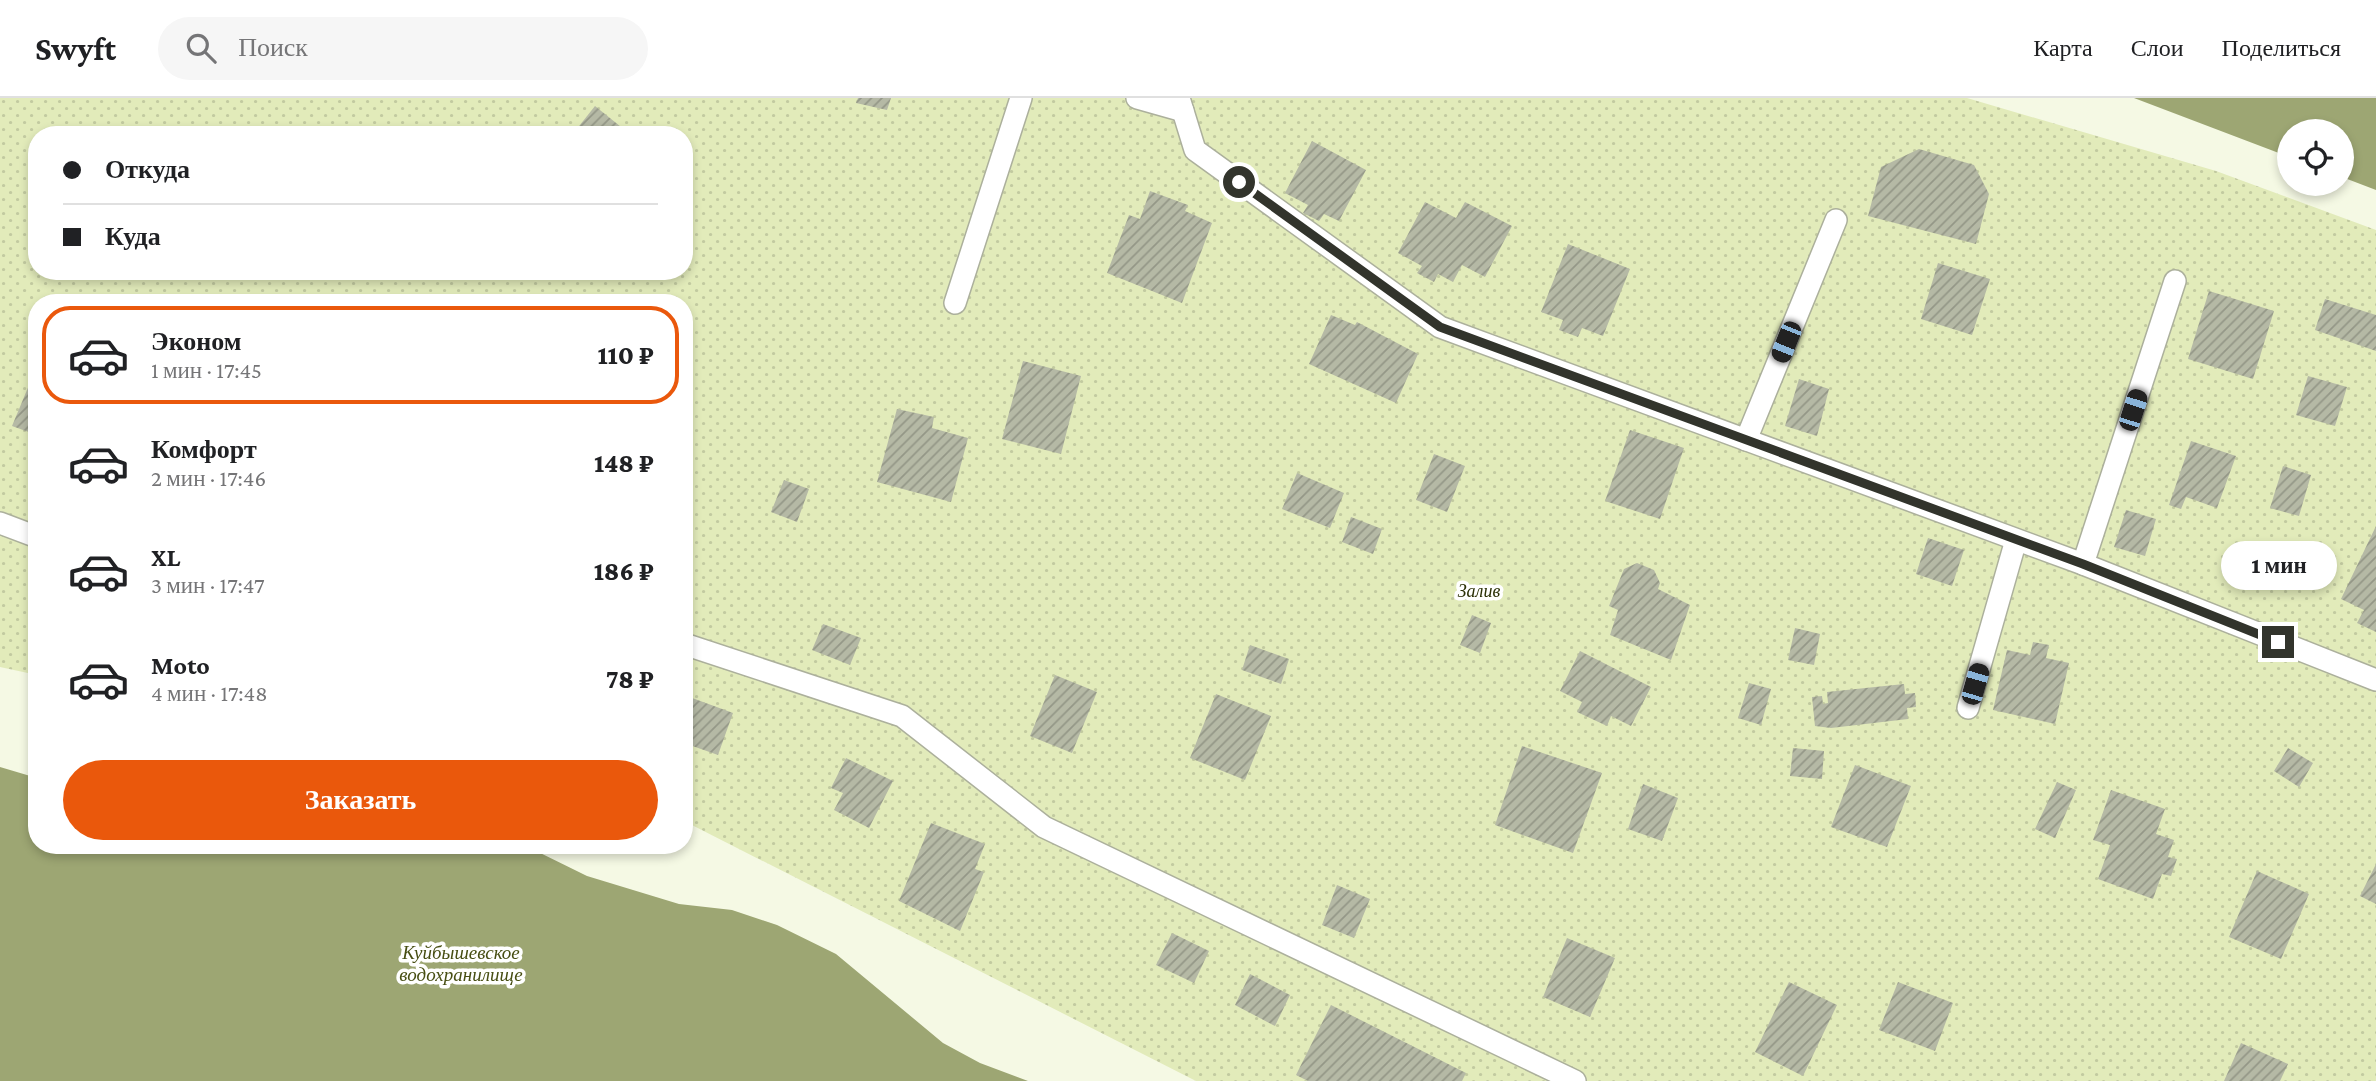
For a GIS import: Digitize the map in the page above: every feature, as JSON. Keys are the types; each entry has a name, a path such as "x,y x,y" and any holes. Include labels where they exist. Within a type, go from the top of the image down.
{"lane":[{"path":"955,303 1021,98"},
{"path":"1138,98 1181,105 1195,150 1440,327 2083,564 2376,680"},
{"path":"1746,440 1836,220"},
{"path":"2083,564 2175,281"},
{"path":"0,523 28,534"},
{"path":"1968,708 2016,540"},
{"path":"693,647 902,716 1044,827 1575,1081"}],"green space":[{"name":"Залив","path":"0,98 1967,98 2216,171 2277,193 2277,196 2284,196 2376,230 2376,1081 1196,1081 693,826 693,294 28,294 28,673 0,667"}],"water":[{"path":"2134,98 2376,98 2376,190 2354,182 2354,119 2277,119 2277,152"},
{"name":"Куйбышевское водохранилище","path":"0,767 28,775 28,854 542,854 587,876 679,904 732,910 777,925 836,954 943,1043 980,1063 1028,1081 0,1081"}],"building":[{"path":"858,98 891,98 887,110 856,103"},
{"path":"595,106 620,126 579,126"},
{"path":"1312,141 1366,170 1339,221 1324,214 1319,221 1303,213 1308,205 1285,193"},
{"path":"1919,149 1974,165 1989,194 1976,244 1868,216 1881,167"},
{"path":"1150,191 1188,205 1185,211 1212,223 1182,303 1107,273 1129,215 1140,219"},
{"path":"1425,202 1456,218 1465,202 1512,226 1485,277 1462,265 1453,282 1438,274 1434,282 1417,273 1422,266 1398,253"},
{"path":"1568,244 1630,269 1603,336 1582,328 1578,337 1559,330 1563,320 1541,312"},
{"path":"1938,263 1990,279 1972,335 1921,319"},
{"path":"2209,291 2274,311 2253,379 2188,359"},
{"path":"2325,299 2376,315 2376,351 2315,330"},
{"path":"1331,315 1355,325 1357,322 1418,354 1396,403 1309,364"},
{"path":"1023,361 1081,376 1061,454 1002,439"},
{"path":"2308,376 2347,387 2335,426 2296,415"},
{"path":"1799,379 1829,389 1817,436 1785,426"},
{"path":"28,388 28,432 12,426"},
{"path":"897,409 934,417 932,428 968,438 951,502 877,482"},
{"path":"1630,430 1684,448 1660,519 1605,501"},
{"path":"2191,441 2236,456 2217,508 2186,497 2181,509 2169,505"},
{"path":"1434,454 1465,466 1447,512 1416,500"},
{"path":"2283,466 2311,475 2299,516 2270,508"},
{"path":"1297,473 1344,493 1330,528 1282,509"},
{"path":"784,480 809,489 797,522 771,512"},
{"path":"2126,510 2156,519 2145,556 2114,547"},
{"path":"1351,517 1382,529 1373,554 1342,542"},
{"path":"2376,526 2376,632 2357,623 2364,610 2341,599"},
{"path":"1928,538 1964,550 1952,586 1916,574"},
{"path":"1637,563 1654,570 1660,583 1658,589 1690,605 1671,660 1610,635 1618,610 1609,606 1624,569"},
{"path":"1472,615 1491,623 1480,653 1460,645"},
{"path":"823,624 861,638 850,665 812,650"},
{"path":"1795,628 1820,634 1814,665 1788,660"},
{"path":"2033,642 2049,645 2046,658 2069,663 2055,724 1993,710 2007,650 2030,655"},
{"path":"1250,645 1289,659 1281,684 1242,670"},
{"path":"1580,651 1651,687 1631,726 1611,716 1607,726 1577,712 1582,702 1560,691"},
{"path":"1055,675 1097,692 1072,753 1030,736"},
{"path":"1749,683 1771,689 1761,725 1738,718"},
{"path":"1904,684 1905,694 1915,693 1916,707 1907,708 1908,719 1831,728 1815,726 1812,697 1822,696 1823,704 1828,703 1827,692"},
{"path":"1216,694 1271,716 1245,780 1190,758"},
{"path":"693,698 733,713 718,755 693,746"},
{"path":"1522,746 1602,773 1573,853 1495,825"},
{"path":"1793,748 1824,751 1822,779 1790,776"},
{"path":"2288,748 2313,763 2299,787 2274,771"},
{"path":"846,758 893,781 869,828 834,810 843,793 831,788"},
{"path":"1855,765 1911,786 1887,847 1831,827"},
{"path":"2057,782 2076,790 2055,838 2035,829"},
{"path":"1643,784 1678,798 1662,841 1628,829"},
{"path":"2111,790 2165,809 2156,834 2174,840 2168,857 2177,859 2171,876 2162,874 2153,899 2098,879 2110,845 2093,840"},
{"path":"931,823 985,844 975,869 984,872 960,931 899,901"},
{"path":"2376,864 2376,904 2360,896"},
{"path":"2257,871 2309,894 2281,959 2229,937"},
{"path":"1337,885 1370,899 1354,938 1322,925"},
{"path":"1172,933 1209,951 1194,983 1156,965"},
{"path":"1567,938 1615,958 1590,1017 1543,997"},
{"path":"1250,974 1290,995 1275,1026 1235,1005"},
{"path":"1789,982 1837,1005 1803,1076 1755,1052"},
{"path":"1898,982 1953,1003 1935,1051 1879,1030"},
{"path":"1331,1005 1466,1073 1462,1081 1308,1081 1296,1075"},
{"path":"2241,1043 2288,1064 2280,1081 2224,1081"}],"route":[{"path":"1239,182 1440,327 2083,564 2278,642"}]}
